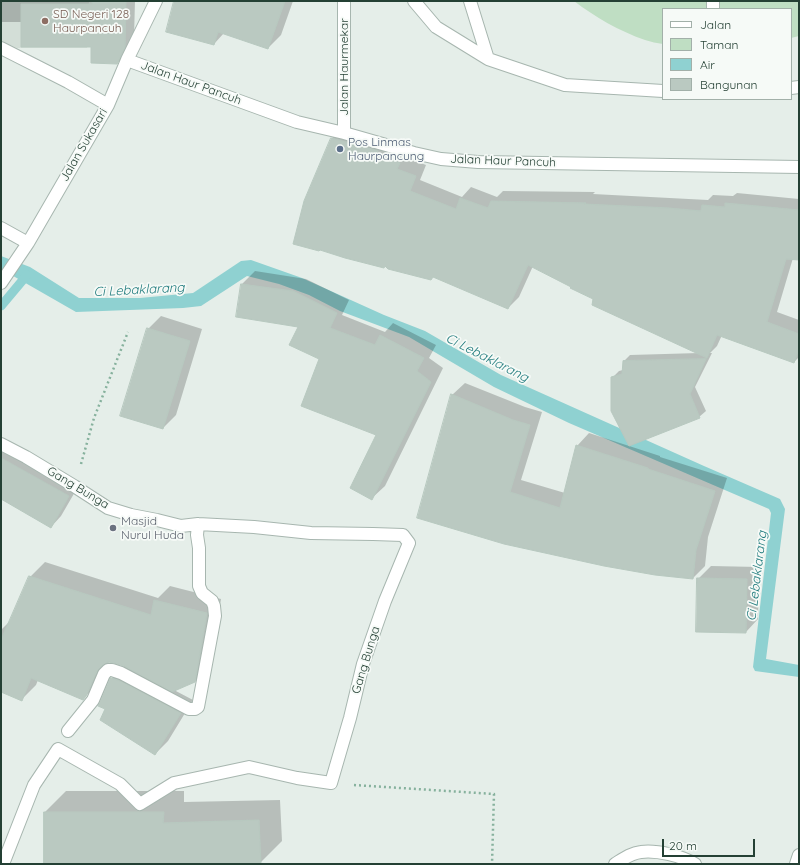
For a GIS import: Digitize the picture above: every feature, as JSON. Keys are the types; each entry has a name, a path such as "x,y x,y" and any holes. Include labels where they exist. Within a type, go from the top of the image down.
{"street":[{"name":"Jalan Sukasari","path":"1,282 25,246 108,105 127,60 156,1"},
{"name":"Jalan Haurmekar","path":"344,1 344,133"},
{"path":"414,1 436,27 488,59 566,85 662,91"},
{"path":"470,1 488,59"},
{"path":"1,48 68,82 108,105"},
{"name":"Jalan Haur Pancuh","path":"127,60 297,122 442,159 478,162 799,167"},
{"path":"1,228 25,246"},
{"name":"Gang Bunga","path":"1,444 26,457 108,508 131,515 181,526 198,524 254,527 311,533 403,535 409,543 363,664 332,783"},
{"path":"68,731 93,700 104,674 108,670 121,673 189,709 195,709 198,707 215,616 212,601 202,593 199,586 198,524"},
{"path":"3,864 34,785 58,749 120,784 140,804 174,783 249,767 297,778 332,783"},
{"path":"615,864 640,852 660,852 690,860 695,864"},
{"path":"796,864 799,855"}],"path":[{"path":"74,486 94,418 128,332"},
{"path":"332,783 494,794 492,864"}],"shaded area":[{"name":"SD Negeri 128 Haurpancuh","path":"1,1 89,1 87,48 17,48 1,41"}],"green space":[{"path":"574,1 799,1 799,36 792,38 792,8 662,8 662,44 635,36 590,13"}],"water":[{"path":"1,256 30,267 79,298 140,298 193,293 241,261 251,260 302,278 384,315 425,331 501,375 780,499 785,509 766,659 799,665 799,677 755,671 753,667 771,513 769,509 569,423 494,387 409,337 340,311 309,295 279,284 247,276 201,306 76,312 1,269"}],"building":[{"path":"92,1 126,1 125,48 117,64 91,63 91,47 21,47 21,4 92,4"},
{"path":"174,1 285,1 268,49 218,32 214,45 166,32"},
{"path":"331,138 378,151 377,154 400,163 397,169 416,176 410,191 456,209 460,198 488,208 491,201 586,203 584,204 701,211 702,205 725,207 725,203 799,210 799,260 786,259 767,322 799,334 799,349 794,363 717,335 707,358 592,305 593,299 528,265 508,309 433,277 431,280 388,269 385,266 384,268 293,244 304,201"},
{"path":"241,284 293,291 337,313 330,328 375,345 380,335 424,358 417,371 431,382 372,500 350,488 376,435 301,406 319,359 289,345 298,327 236,317"},
{"path":"147,328 190,341 163,429 120,416"},
{"path":"706,359 690,394 700,418 629,446 611,411 611,377 622,374 623,361"},
{"path":"451,394 513,420 530,425 510,492 560,508 576,445 715,491 696,550 693,579 655,575 604,566 504,544 417,518"},
{"path":"1,458 69,496 51,528 1,499"},
{"path":"29,576 151,615 154,600 207,613 195,682 172,692 124,666 108,662 97,671 83,700 31,678 22,701 1,692 1,640"},
{"path":"697,578 747,579 746,633 696,632"},
{"path":"110,678 118,680 181,713 155,755 100,720 105,709 98,706"},
{"path":"44,812 164,812 163,823 259,820 261,864 44,864"}],"waterway":[{"path":"1,306 27,275"}],"place":[{"name":"SD Negeri 128 Haurpancuh","path":"45,21"},
{"name":"Pos Linmas Haurpancung","path":"340,149"},
{"name":"Masjid Nurul Huda","path":"113,528"}],"water label":[{"name":"Ci Lebaklarang","path":"139,290"},
{"name":"Ci Lebaklarang","path":"487,358"},
{"name":"Ci Lebaklarang","path":"757,576"}]}
